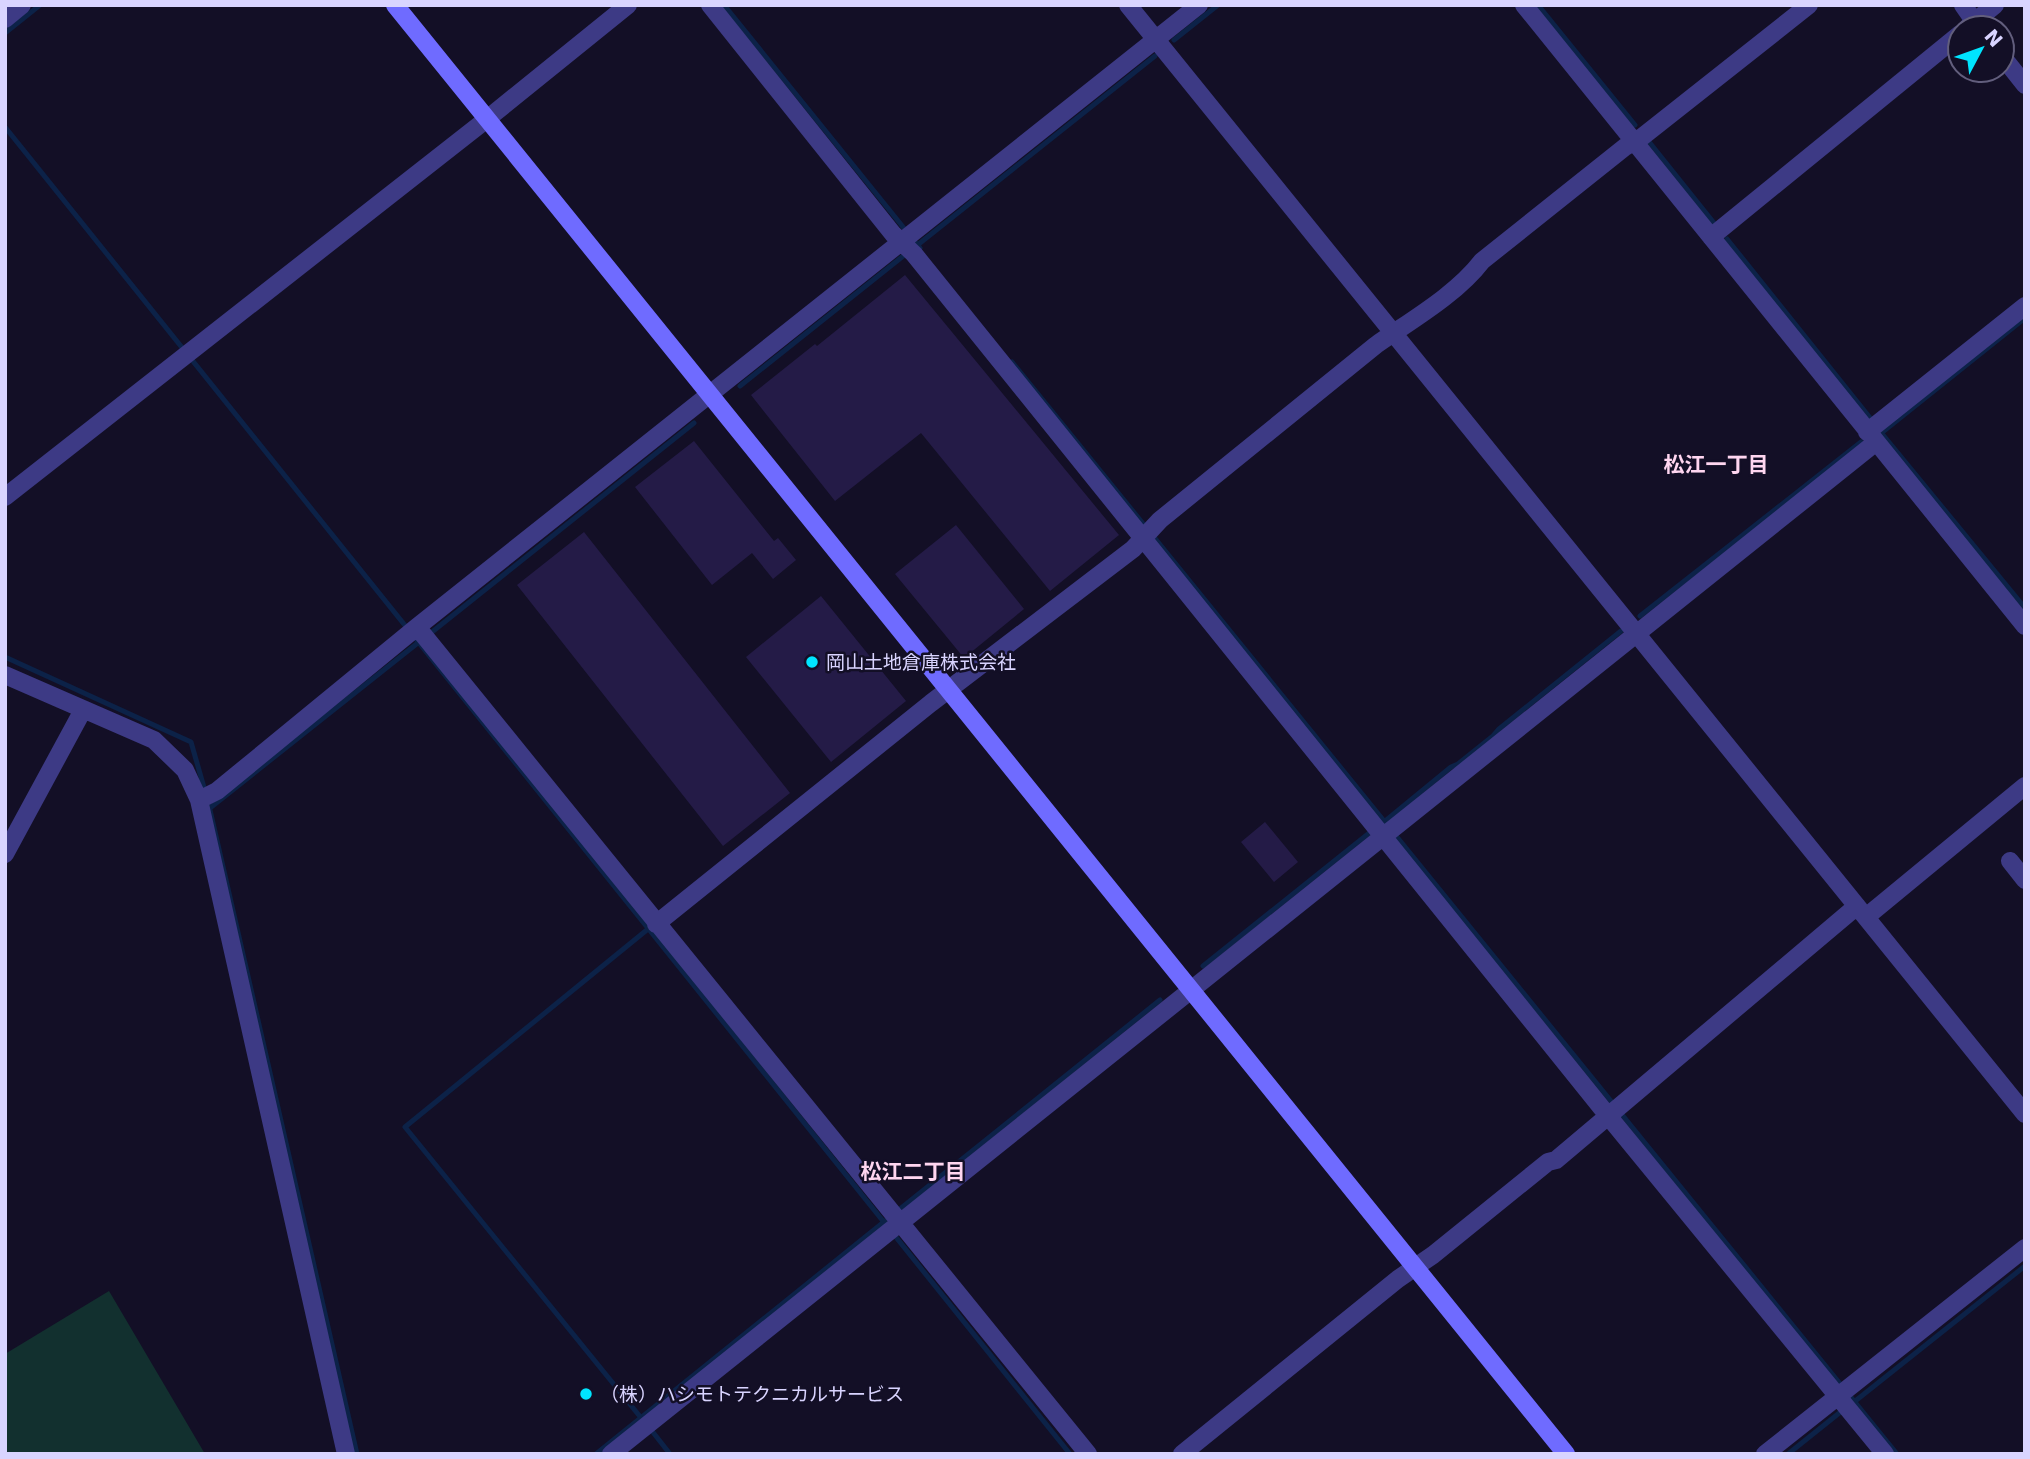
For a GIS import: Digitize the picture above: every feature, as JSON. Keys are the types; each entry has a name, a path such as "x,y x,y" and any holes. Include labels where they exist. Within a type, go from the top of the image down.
{"street":[{"path":"5,19 22,5"},
{"path":"395,5 1566,1454"},
{"path":"5,497 628,5"},
{"path":"710,5 893,234 909,243 1148,532 1384,829 1845,1398 1885,1454"},
{"path":"1128,5 2025,1114"},
{"path":"206,796 417,634 709,394 909,243 1199,5"},
{"path":"1524,5 2025,626"},
{"path":"656,924 948,690 1133,549 1148,532 1394,333 1419,316 1473,272 1482,261 1809,5"},
{"path":"1712,237 1946,45"},
{"path":"611,1454 893,1221 1191,991 1384,829 1637,634 2025,306"},
{"path":"417,634 656,924 893,1221 1088,1454"},
{"path":"5,675 154,740 206,796 346,1454"},
{"path":"5,854 83,710"},
{"path":"1182,1454 1548,1162 1556,1160 1862,911 2025,786"},
{"path":"2010,861 2025,880"},
{"path":"1765,1454 1845,1398 2025,1248"}],"green space":[{"path":"109,1291 205,1454 5,1454 5,1354"}],"building":[{"path":"905,275 1119,535 1050,591 921,433 835,501 751,395"},
{"path":"694,441 774,541 778,538 796,560 773,579 752,553 712,585 635,487"},
{"path":"956,525 1024,609 964,658 895,574"},
{"path":"584,532 790,793 723,846 517,585"},
{"path":"821,596 906,701 831,762 746,657"},
{"path":"1265,822 1298,862 1274,882 1241,842"}],"waterway":[{"path":"5,33 40,5"},
{"path":"724,5 920,248"},
{"path":"1174,40 1218,5"},
{"path":"1538,5 1635,125"},
{"path":"915,247 1155,56"},
{"path":"5,127 1070,1454"},
{"path":"1650,143 1714,223"},
{"path":"1727,239 1871,419"},
{"path":"740,386 907,253"},
{"path":"1880,434 2025,318"},
{"path":"1012,362 1897,1454"},
{"path":"427,636 694,423"},
{"path":"1879,430 2025,608"},
{"path":"1640,616 1861,442"},
{"path":"1384,822 1621,631"},
{"path":"210,808 419,642"},
{"path":"5,657 191,742 205,791"},
{"path":"208,801 357,1454"},
{"path":"1203,966 1373,830"},
{"path":"642,1419 405,1127 648,929"},
{"path":"895,1213 1160,1000"},
{"path":"596,1454 885,1221"},
{"path":"1854,1402 2025,1266"},
{"path":"1788,1454 1843,1410"},
{"path":"652,1431 670,1454"}],"place":[{"name":"岡山土地倉庫株式会社","path":"812,662"},
{"name":"（株）ハシモトテクニカルサービス","path":"586,1394"}],"district":[{"name":"松江一丁目","path":"1716,465"},
{"name":"松江二丁目","path":"913,1172"}]}
